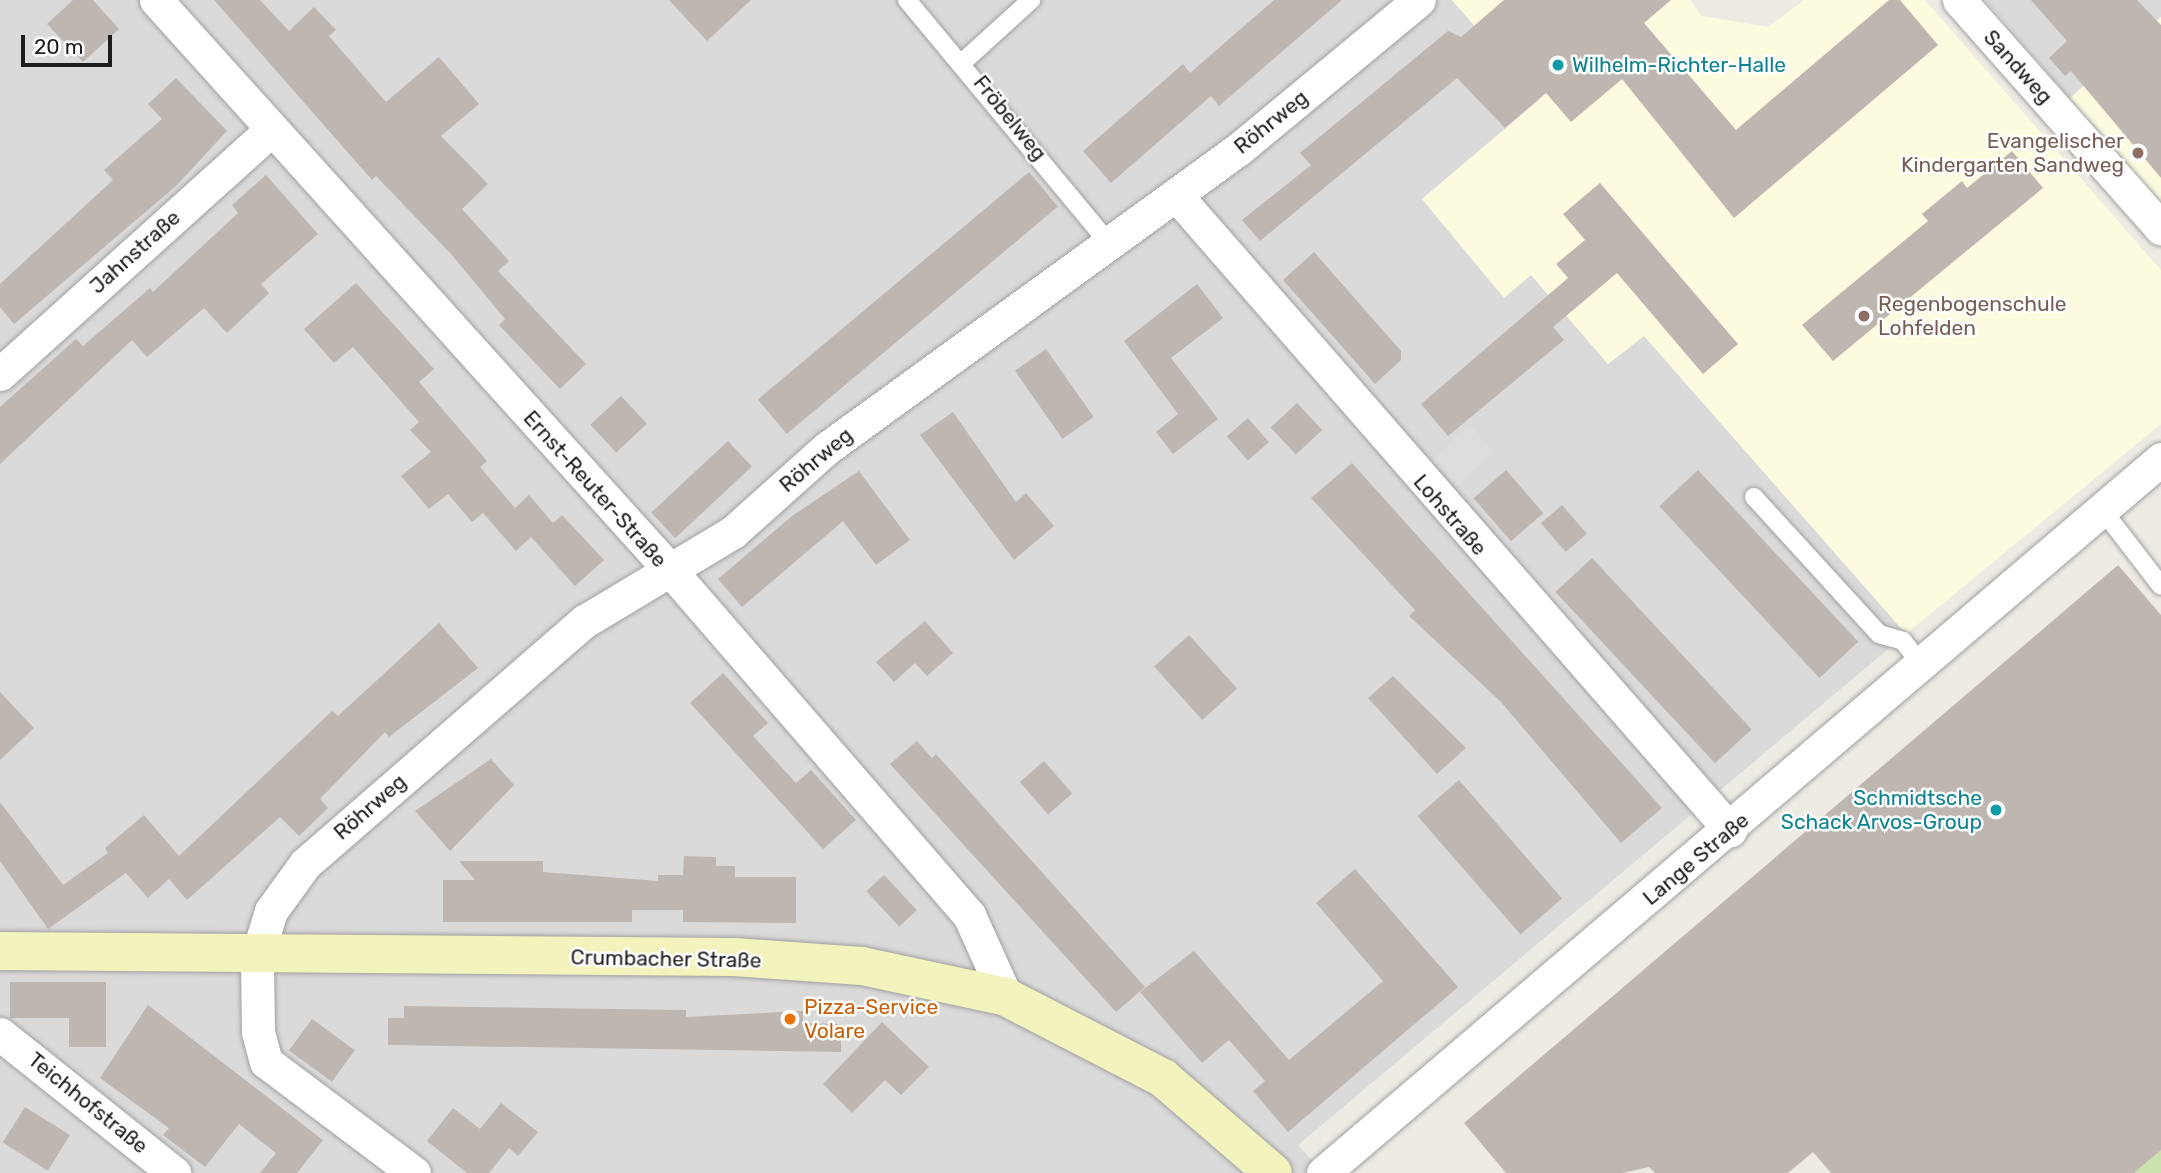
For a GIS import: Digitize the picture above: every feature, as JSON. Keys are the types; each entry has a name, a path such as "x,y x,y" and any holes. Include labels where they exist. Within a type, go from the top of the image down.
{"main road":[{"name":"Crumbacher Straße","path":"0,951 257,956 734,957 862,966 1006,997 1163,1078 1273,1173"}],"street":[{"name":"Ernst-Reuter-Straße","path":"156,0 270,131 670,570 969,915 1006,997"},
{"name":"Röhrweg","path":"414,1173 267,1062 258,1032 257,956 271,911 305,864 585,621 733,532 827,448 1107,241 1176,195 1419,0"},
{"name":"Sandweg","path":"1959,0 2161,228"},
{"name":"Jahnstraße","path":"0,374 270,131"},
{"name":"Lohstraße","path":"1176,195 1730,830"},
{"name":"Lange Straße","path":"1323,1173 1730,830 2161,459"},
{"name":"Teichhofstraße","path":"0,1034 174,1173"}],"lane":[{"name":"Fröbelweg","path":"906,0 964,61 1107,241"},
{"path":"964,61 1031,0"},
{"path":"1754,497 1879,634 1903,641 1922,665"},
{"path":"2101,508 2161,586"}],"shaded area":[{"path":"0,0 1452,0 1539,100 1422,199 1504,297 1531,275 1608,364 1644,335 1906,634 1298,1145 1323,1173 0,1173"},
{"name":"Regenbogenschule Lohfelden","path":"1452,0 1690,0 1702,16 1768,27 1804,0 1925,0 2161,270 2161,424 1906,634 1644,336 1608,364 1531,275 1504,298 1422,199 1539,100"},
{"path":"1985,0 2161,0 2161,17 2070,98"},
{"name":"Evangelischer Kindergarten Sandweg","path":"2161,17 2161,208 2070,98"},
{"path":"1470,425 1494,452 1455,487 1431,460"}],"green space":[{"path":"2161,1150 2161,1173 2134,1173"}],"building":[{"path":"73,0 93,0 119,29 83,62 47,24"},
{"path":"214,0 260,0 289,31 314,7 336,30 329,36 386,102 439,57 479,104 441,136 488,184 462,209 509,261 498,271 586,364 560,389 499,325 505,319 451,254 376,176 372,180"},
{"path":"669,0 751,0 707,41"},
{"path":"1274,0 1342,0 1219,106 1211,96 1111,183 1083,151 1183,64 1190,73"},
{"path":"1504,0 1671,0 1644,23 1736,130 1889,0 1900,0 1938,45 1734,218 1622,79 1571,122 1546,93 1505,128 1457,78 1260,241 1242,220 1311,165 1300,153 1448,31 1461,37"},
{"path":"2031,0 2137,0 2161,25 2161,178 2071,71 2065,76 2049,58 2067,41"},
{"path":"176,78 227,131 176,186 14,324 0,307 0,284 113,180 104,170 162,119 148,104"},
{"path":"2012,151 2043,188 1833,361 1802,325 1928,221 1922,214 1962,181 1967,188"},
{"path":"1029,172 1058,206 787,434 758,400"},
{"path":"266,175 318,234 261,284 269,293 227,333 204,308 147,357 132,340 0,464 0,407 76,339 83,346 150,288 153,292 238,213 232,205"},
{"path":"1600,183 1738,344 1703,374 1617,273 1553,327 1564,340 1448,436 1421,404 1568,278 1556,264 1585,240 1563,214"},
{"path":"1314,252 1401,351 1401,360 1375,384 1283,280"},
{"path":"356,283 434,369 419,382 487,461 480,467 515,508 529,495 553,523 562,515 604,560 575,586 531,537 516,551 483,513 472,522 448,494 429,509 401,476 431,452 410,430 419,422 353,347 334,363 304,329"},
{"path":"1197,284 1223,318 1171,358 1218,419 1173,454 1156,432 1178,414 1124,341"},
{"path":"1046,349 1094,417 1062,439 1015,371"},
{"path":"621,396 647,424 616,452 590,425"},
{"path":"1297,403 1322,430 1296,455 1271,428"},
{"path":"953,412 1016,502 1026,493 1054,526 1014,560 920,435"},
{"path":"1248,418 1269,442 1248,461 1227,436"},
{"path":"728,441 752,467 675,538 651,513"},
{"path":"1352,463 1662,808 1621,843 1501,702 1409,616 1415,610 1311,498"},
{"path":"1506,470 1543,513 1511,541 1474,498"},
{"path":"1698,470 1858,642 1820,678 1659,506"},
{"path":"859,471 910,540 876,565 843,521 742,607 718,579 792,516"},
{"path":"1562,505 1587,534 1566,552 1541,523"},
{"path":"1592,558 1752,729 1715,763 1555,592"},
{"name":"Schmidtsche Schack Arvos-Group","path":"2118,565 2161,615 2161,1150 2134,1173 1831,1173 1813,1152 1788,1173 1655,1173 1649,1167 1623,1173 1506,1173 1464,1123"},
{"path":"925,621 953,653 927,676 915,663 894,682 876,662"},
{"path":"439,623 478,668 389,737 385,732 320,799 328,808 299,836 280,817 187,900 169,879 148,898 126,873 48,929 0,861 0,802 63,885 108,853 105,848 144,815 179,856 332,711 338,716"},
{"path":"1189,635 1237,689 1202,720 1154,666"},
{"path":"723,673 768,723 753,736 796,783 811,770 856,820 823,849 690,703"},
{"path":"1393,676 1466,748 1437,774 1368,698"},
{"path":"0,692 34,728 0,760"},
{"path":"917,741 932,758 936,754 1145,987 1116,1012 890,764"},
{"path":"491,759 514,785 450,851 415,811"},
{"path":"1044,761 1072,793 1048,814 1020,782"},
{"path":"1459,780 1562,898 1520,935 1417,816"},
{"path":"684,856 716,857 716,866 735,866 735,877 796,877 796,923 683,922 683,910 632,910 632,922 443,922 443,880 475,880 459,861 543,861 543,872 658,881 658,875 683,875"},
{"path":"1355,869 1458,987 1288,1132 1253,1091 1265,1081 1229,1040 1202,1063 1140,992 1194,951 1289,1060 1383,981 1316,903"},
{"path":"884,875 917,910 899,926 866,891"},
{"path":"10,982 106,982 106,1047 69,1047 69,1018 10,1018"},
{"path":"148,1005 323,1140 297,1173 260,1173 276,1153 239,1124 205,1167 163,1135 169,1128 100,1078"},
{"path":"404,1006 686,1010 686,1017 803,1011 803,1023 841,1024 841,1052 388,1045 388,1018 404,1018"},
{"path":"312,1019 355,1050 332,1082 289,1051"},
{"path":"882,1022 929,1067 901,1095 885,1080 852,1113 823,1084"},
{"path":"501,1103 538,1132 518,1156 509,1148 489,1173 467,1173 427,1141 453,1108 480,1129"},
{"path":"25,1107 70,1135 48,1171 3,1143"}],"place":[{"name":"Wilhelm-Richter-Halle","path":"1558,65"},
{"name":"Evangelischer Kindergarten Sandweg","path":"2138,153"},
{"name":"Regenbogenschule Lohfelden","path":"1864,316"},
{"name":"Schmidtsche Schack Arvos-Group","path":"1996,810"},
{"name":"Pizza-Service Volare","path":"790,1019"}]}
